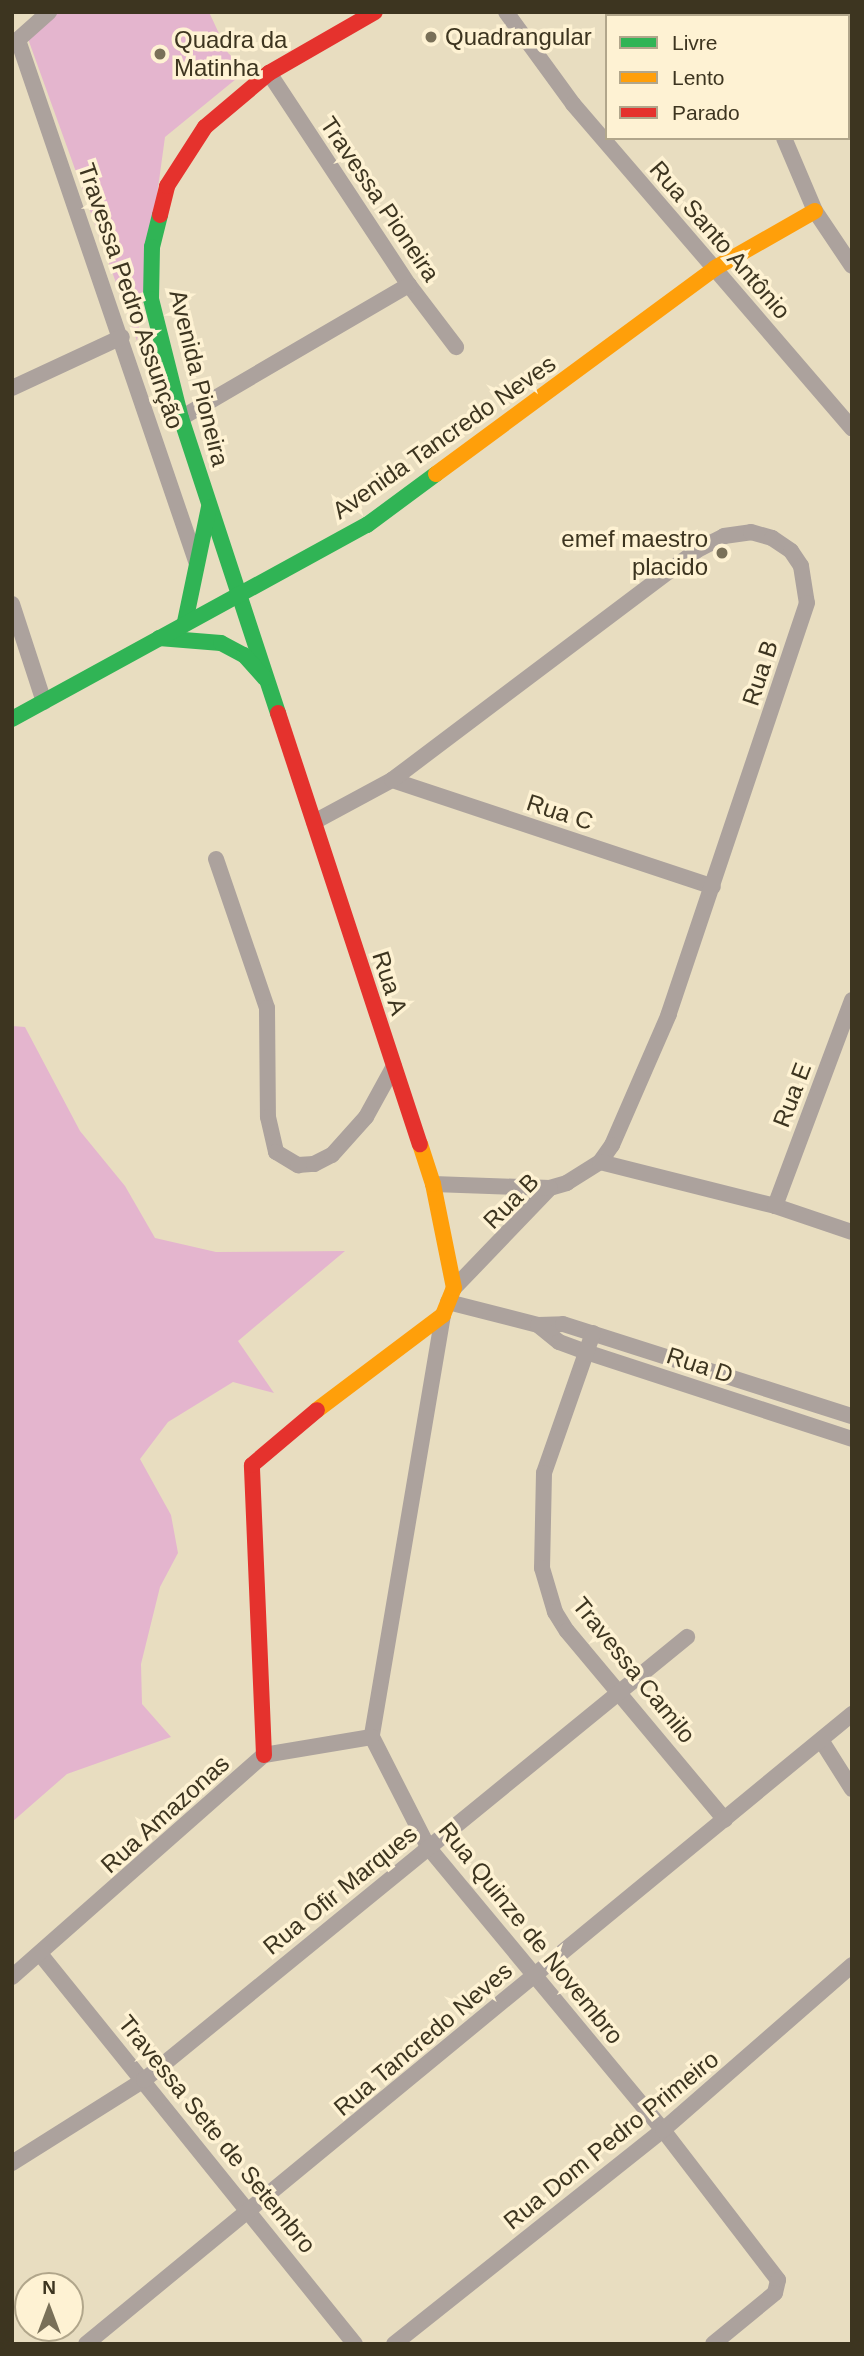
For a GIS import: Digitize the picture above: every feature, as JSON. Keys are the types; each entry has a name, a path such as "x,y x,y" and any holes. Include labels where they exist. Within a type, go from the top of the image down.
{"street":[{"path":"15,43 49,12"},
{"name":"Avenida Pioneira","path":"268,681 241,592 181,418 151,299 156,218 167,186 205,127 269,73 375,12"},
{"name":"Rua Santo Antônio","path":"506,12 573,104 852,428"},
{"name":"Travessa Pedro Assunção","path":"15,43 122,337 198,568"},
{"name":"Travessa Pioneira","path":"269,73 409,285 456,347"},
{"path":"785,140 815,211 852,266"},
{"name":"Avenida Tancredo Neves","path":"12,719 367,525 715,268 815,211"},
{"path":"181,418 409,285"},
{"path":"12,388 122,337"},
{"path":"186,622 209,504"},
{"name":"Rua B","path":"264,1755 252,1465 269,1447 449,1302 550,1188 567,1183 600,1162 612,1145 669,1014 807,603 801,566 772,538 751,533 724,536 697,550 393,780 313,822"},
{"path":"12,604 44,702"},
{"path":"156,638 189,637 221,643 244,655 268,681"},
{"name":"Rua A","path":"268,681 433,1184 449,1302"},
{"name":"Rua C","path":"393,780 713,887"},
{"path":"216,859 267,1008 268,1117 276,1152 298,1165 314,1164 332,1155 366,1117 394,1066"},
{"name":"Rua E","path":"775,1206 852,1000"},
{"path":"600,1162 775,1206 852,1233"},
{"path":"433,1184 550,1188"},
{"path":"372,1737 449,1302"},
{"name":"Rua D","path":"449,1302 538,1325 563,1324 852,1416"},
{"name":"Rua D","path":"538,1325 559,1342 586,1352 852,1439"},
{"name":"Travessa Camilo","path":"593,1333 544,1473 539,1545 555,1612 725,1820"},
{"name":"Rua Ofir Marques","path":"12,2163 144,2080 687,1637"},
{"name":"Rua Tancredo Neves","path":"86,2344 852,1714"},
{"name":"Rua Amazonas","path":"12,1977 41,1955 264,1755 372,1737"},
{"name":"Rua Quinze de Novembro","path":"372,1737 428,1847 533,1977 663,2130 779,2286 713,2344"},
{"path":"821,1740 852,1789"},
{"name":"Travessa Sete de Setembro","path":"41,1955 251,2210 355,2344"},
{"name":"Rua Dom Pedro Primeiro","path":"394,2344 663,2130 852,1965"}],"shaded area":[{"path":"56,12 209,12 228,53 247,70 165,137 137,341 27,36"},
{"path":"12,1026 25,1027 80,1131 125,1186 155,1238 216,1252 345,1251 238,1341 274,1393 233,1382 168,1422 140,1459 171,1515 178,1553 160,1587 141,1664 142,1704 171,1737 67,1774 12,1822"}],"traffic: fast":[{"path":"160,215 152,247 151,299 181,418 278,713"},
{"path":"12,719 367,525 436,474"},
{"path":"185,622 209,507"},
{"path":"159,638 221,643 244,655 265,678"}],"traffic: slow":[{"path":"436,474 715,268 815,211"},
{"path":"317,1410 443,1315 454,1288 433,1184 420,1144"}],"traffic: jam":[{"path":"160,215 167,186 205,127 269,73 375,12"},
{"path":"278,713 420,1144"},
{"path":"264,1755 252,1465 317,1410"}],"place":[{"name":"Quadrangular","path":"431,37"},
{"name":"Quadra da Matinha","path":"160,54"},
{"name":"emef maestro placido","path":"722,553"}]}
